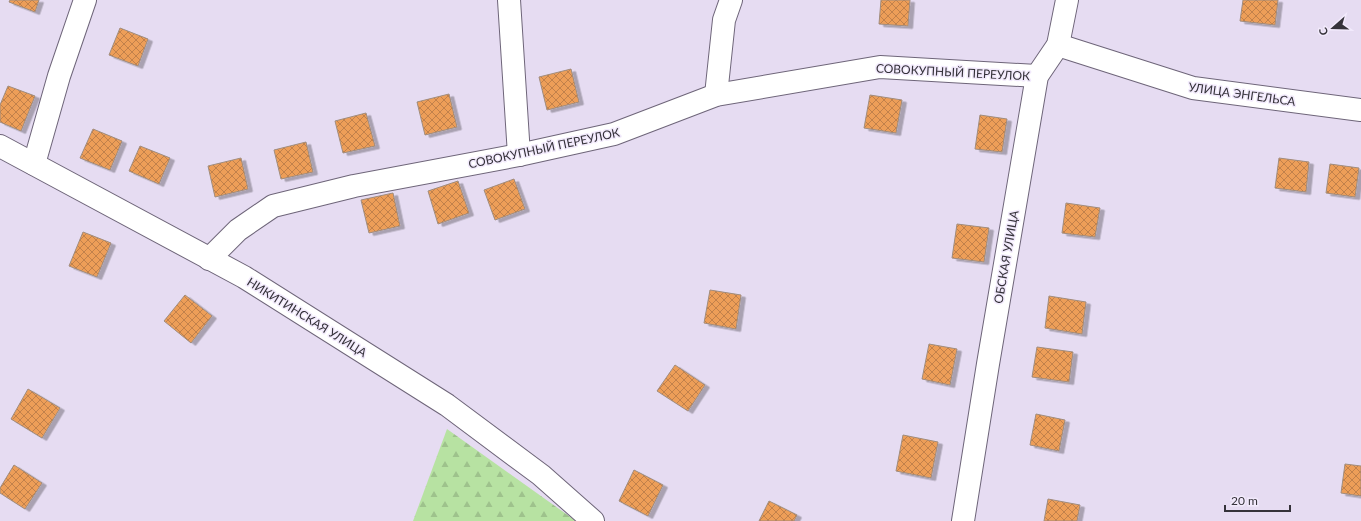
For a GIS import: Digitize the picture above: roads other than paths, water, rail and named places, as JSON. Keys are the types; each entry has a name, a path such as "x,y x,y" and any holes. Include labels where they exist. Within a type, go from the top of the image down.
{"street":[{"path":"34,164 59,76 85,0"},
{"path":"509,0 519,155"},
{"path":"716,95 724,20 731,0"},
{"name":"ОБСКАЯ УЛИЦА","path":"963,521 1037,76 1058,44 1066,0"},
{"name":"УЛИЦА ЭНГЕЛЬСА","path":"1058,44 1193,88 1361,110"},
{"name":"СОВОКУПНЫЙ ПЕРЕУЛОК","path":"209,259 238,230 273,206 354,186 519,155 614,134 716,95 880,67 1037,76"},
{"name":"НИКИТИНСКАЯ УЛИЦА","path":"1,149 34,164 244,277 447,405 541,475 593,521"}]}
